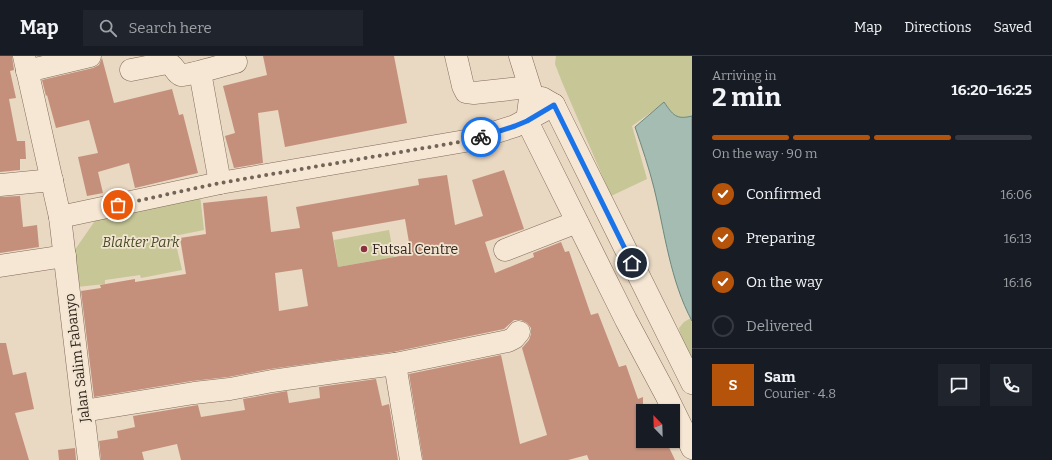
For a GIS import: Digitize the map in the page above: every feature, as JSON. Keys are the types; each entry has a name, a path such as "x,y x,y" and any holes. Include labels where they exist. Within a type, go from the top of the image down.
{"street":[{"path":"25,63 90,56"},
{"path":"456,56 463,86 466,92 474,93 526,71"},
{"path":"130,70 168,63 173,65 178,74 182,75 200,72 236,62"},
{"name":"Jalan Salim Fabanyo","path":"25,63 60,217 89,460"},
{"path":"526,71 554,105 692,384"},
{"path":"526,71 527,121 626,320 665,393 692,448"},
{"path":"200,72 220,183"},
{"path":"60,217 220,183 471,140 527,121 554,105"},
{"path":"0,185 52,180"},
{"path":"505,250 577,222"},
{"path":"0,266 65,256"},
{"path":"82,411 395,364 508,341 514,338 519,332"},
{"path":"395,364 411,460"}],"green space":[{"path":"556,56 692,56 692,116 675,116 664,103 632,126 647,179 611,196 562,82 555,64"},
{"name":"Blakter Park","path":"200,195 204,230 174,236 182,270 141,278 140,275 105,280 105,284 76,287 72,254 97,218"},
{"name":"Futsal Centre","path":"389,230 394,257 338,267 334,240"},
{"path":"691,318 692,361 679,328 684,322"}],"shaded area":[{"path":"664,102 678,117 692,116 692,321 678,289 673,273 652,180 635,127"}],"building":[{"path":"0,56 12,56 14,70 10,71 16,98 9,99 17,141 25,141 26,159 20,159 20,170 0,172"},
{"path":"263,56 394,56 407,123 285,147 278,110 258,113 263,163 234,168 225,136 235,133 223,86 267,75"},
{"path":"102,58 114,103 172,89 179,115 183,114 198,173 135,188 129,163 98,172 103,193 87,196 78,157 98,153 89,120 56,128 42,80 93,68 99,65"},
{"path":"504,170 524,229 485,242 495,273 534,257 533,253 561,242 565,252 569,251 591,315 598,313 619,367 626,365 638,399 643,397 643,404 636,404 636,448 669,448 675,460 589,460 587,455 568,460 423,460 409,374 501,355 520,444 547,435 522,348 529,340 531,328 527,323 521,320 514,320 504,329 393,352 270,369 228,377 192,381 94,397 81,291 101,288 100,285 135,279 135,282 186,274 180,238 206,234 203,203 267,196 271,232 300,228 296,207 419,185 418,179 447,175 455,225 483,216 472,180","holes":["405,219 411,254 338,267 332,232","302,269 308,306 279,311 275,273"]},
{"path":"20,196 23,227 37,225 39,247 0,253 0,197"},
{"path":"0,343 6,343 13,375 26,372 34,409 15,413 29,460 0,460"},
{"path":"376,379 382,406 389,404 398,460 181,460 177,444 142,452 144,460 101,460 99,441 118,438 117,431 135,427 133,416 198,405 201,417 245,410 243,399 287,391 289,403 320,398 319,387"},
{"path":"75,448 76,460 59,460 58,450"}],"way so far":[{"path":"118,205 220,183 471,140 481,137"}],"place":[{"name":"Futsal Centre","path":"364,249"}],"route":[{"path":"481,137 527,121 554,105 632,263"}]}
